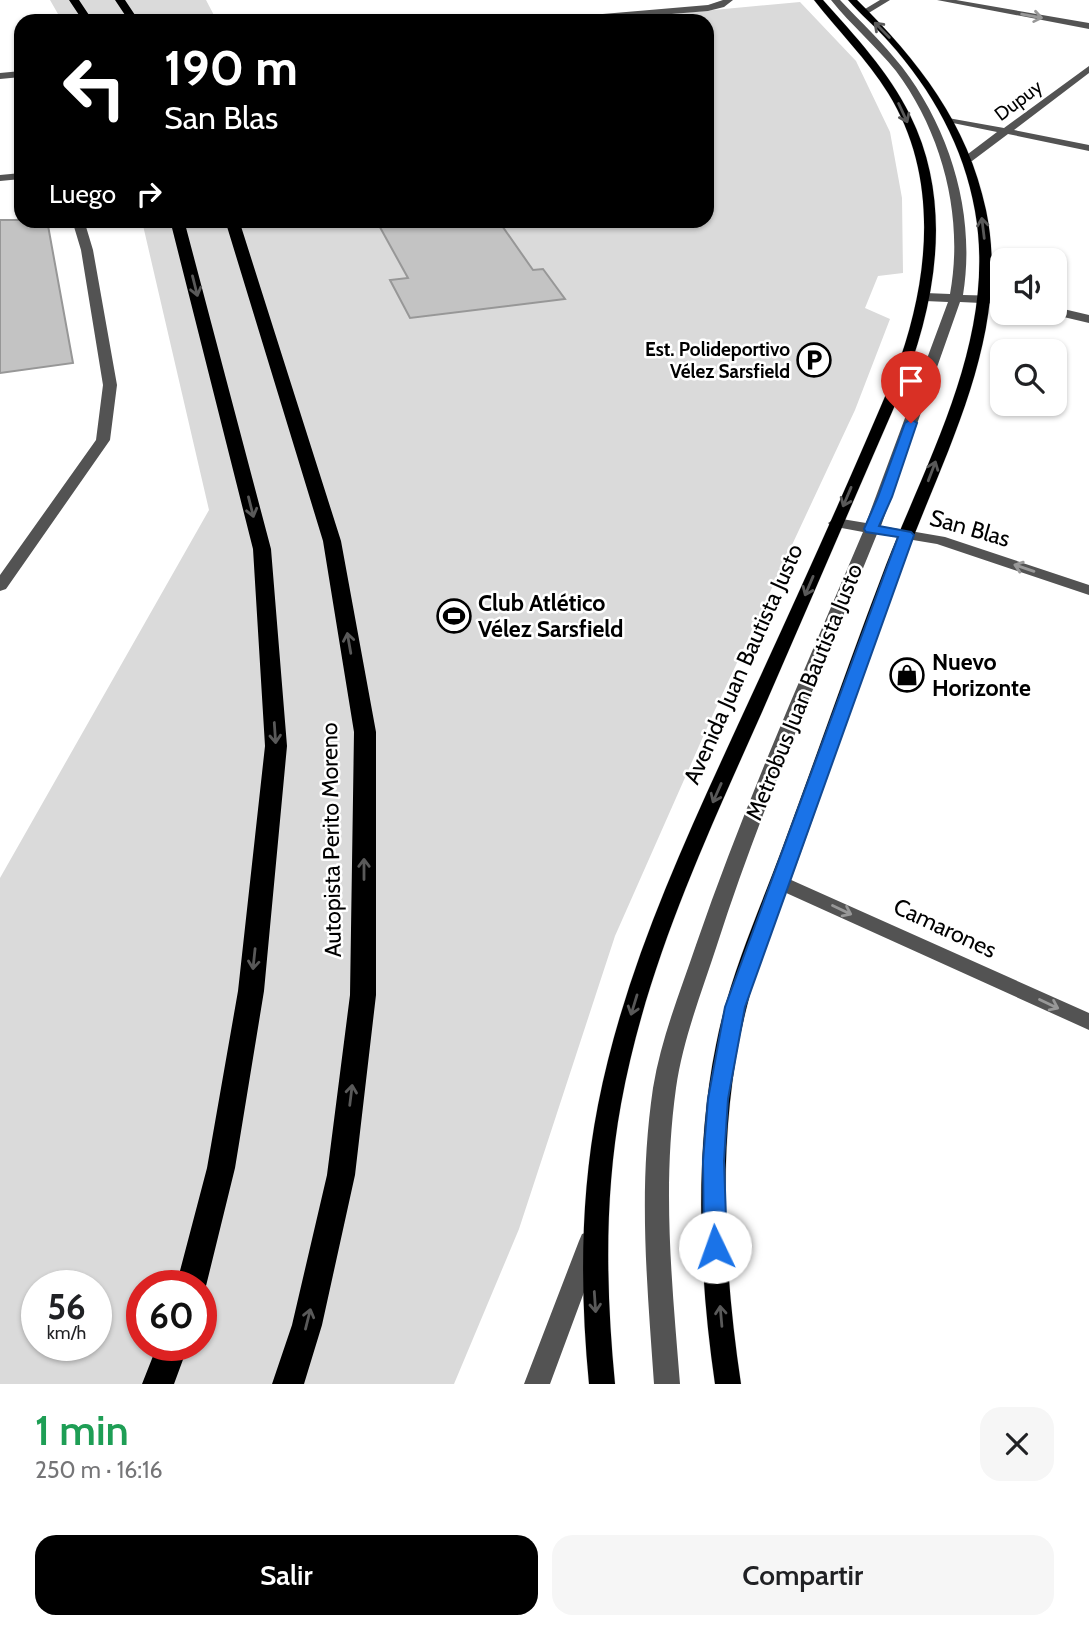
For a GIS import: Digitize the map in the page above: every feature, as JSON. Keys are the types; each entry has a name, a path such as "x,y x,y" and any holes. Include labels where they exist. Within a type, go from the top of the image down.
{"highway":[{"path":"179,228 262,549 276,746 251,991 221,1168 195,1270"},
{"name":"Autopista Perito Moreno","path":"234,228 332,541 365,732 363,995 341,1175 307,1325 288,1384"},
{"path":"158,1384 166,1361"}],"main road":[{"name":"Avenida Juan Bautista Justo","path":"602,1384 594,1296 593,1235 600,1155 614,1077 652,947 907,357 925,297 928,209 922,160 906,117 874,63 818,0"},
{"path":"728,1384 714,1231 713,1161 718,1099 735,1007 906,535 969,371 985,298 985,246 979,202 968,159 952,120 911,59 852,0"}],"street":[{"path":"638,14 708,8 729,0"},
{"name":"Metrobus Juan Bautista Justo","path":"667,1384 655,1215 657,1147 664,1084 677,1033 719,906 885,497 956,297 962,271 961,221 944,157 915,92 896,66 835,0"},
{"path":"864,12 886,0"},
{"path":"941,0 1089,26"},
{"name":"Dupuy","path":"968,159 1089,69"},
{"path":"952,120 1089,148"},
{"path":"0,586 103,440 110,385 87,250 80,228"},
{"path":"925,297 990,299"},
{"path":"1067,314 1089,319"},
{"name":"San Blas","path":"836,523 940,540 1089,590"},
{"name":"Camarones","path":"780,882 1089,1022"},
{"path":"537,1384 593,1235"}],"shaded area":[{"path":"50,0 206,0 213,14 58,14"},
{"name":"Club Atlético Vélez Sarsfield","path":"800,2 856,61 890,132 902,198 903,273 878,276 865,308 890,319 855,410 714,712 615,936 519,1229 454,1384 0,1384 0,878 209,510 144,228 714,228 714,14 672,14"}],"building":[{"path":"0,220 14,220 14,228 48,228 73,363 0,373"},
{"path":"380,228 504,228 533,270 543,269 565,299 410,318 390,280 408,278"}],"place":[{"name":"Est. Polideportivo Vélez Sarsfield","path":"814,360"},
{"name":"Club Atlético Vélez Sarsfield","path":"454,616"},
{"name":"Nuevo Horizonte","path":"907,675"}],"route":[{"path":"715,1247 713,1161 718,1099 735,1007 906,535 871,529 911,423"}]}
